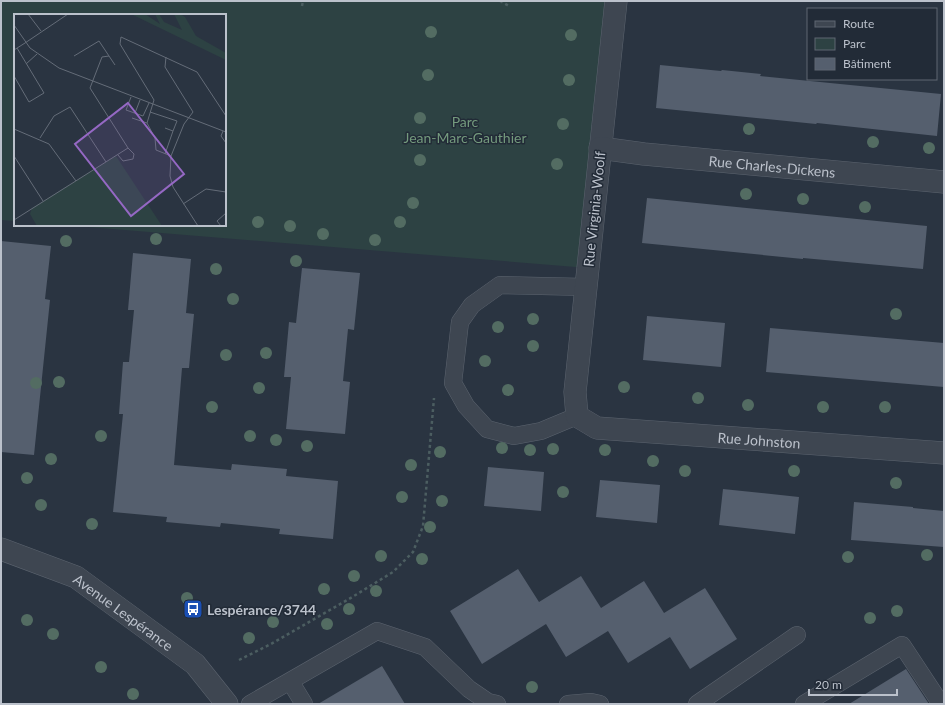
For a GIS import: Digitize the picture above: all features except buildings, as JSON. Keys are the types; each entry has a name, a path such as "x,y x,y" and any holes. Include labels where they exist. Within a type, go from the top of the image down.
{"street":[{"name":"Rue Virginia-Woolf","path":"577,416 575,392 616,1"},
{"name":"Rue Charles-Dickens","path":"600,148 944,182"},
{"name":"Rue Johnston","path":"577,416 597,428 944,453"},
{"name":"Avenue Lespérance","path":"1,549 76,577 195,664 227,704"}],"lane":[{"path":"577,416 541,431 514,436 487,429 466,406 452,383 460,322 472,305 500,285 586,287"},
{"path":"250,704 377,631 425,647 469,689 488,702 497,704"},
{"path":"697,704 797,635"},
{"path":"804,704 822,699 902,645 941,704"},
{"path":"290,681 304,704"},
{"path":"568,704 591,702 600,704"}],"path":[{"path":"302,6 303,1"},
{"path":"500,1 509,6"},
{"path":"239,660 271,644 387,576 413,552 423,526 434,393"}],"green space":[{"name":"Parc Jean-Marc-Gauthier","path":"1,1 616,1 588,268 76,226 226,226 226,14 14,14 14,221 1,220"}],"place":[{"name":"Lespérance/3744","path":"193,609"}]}
